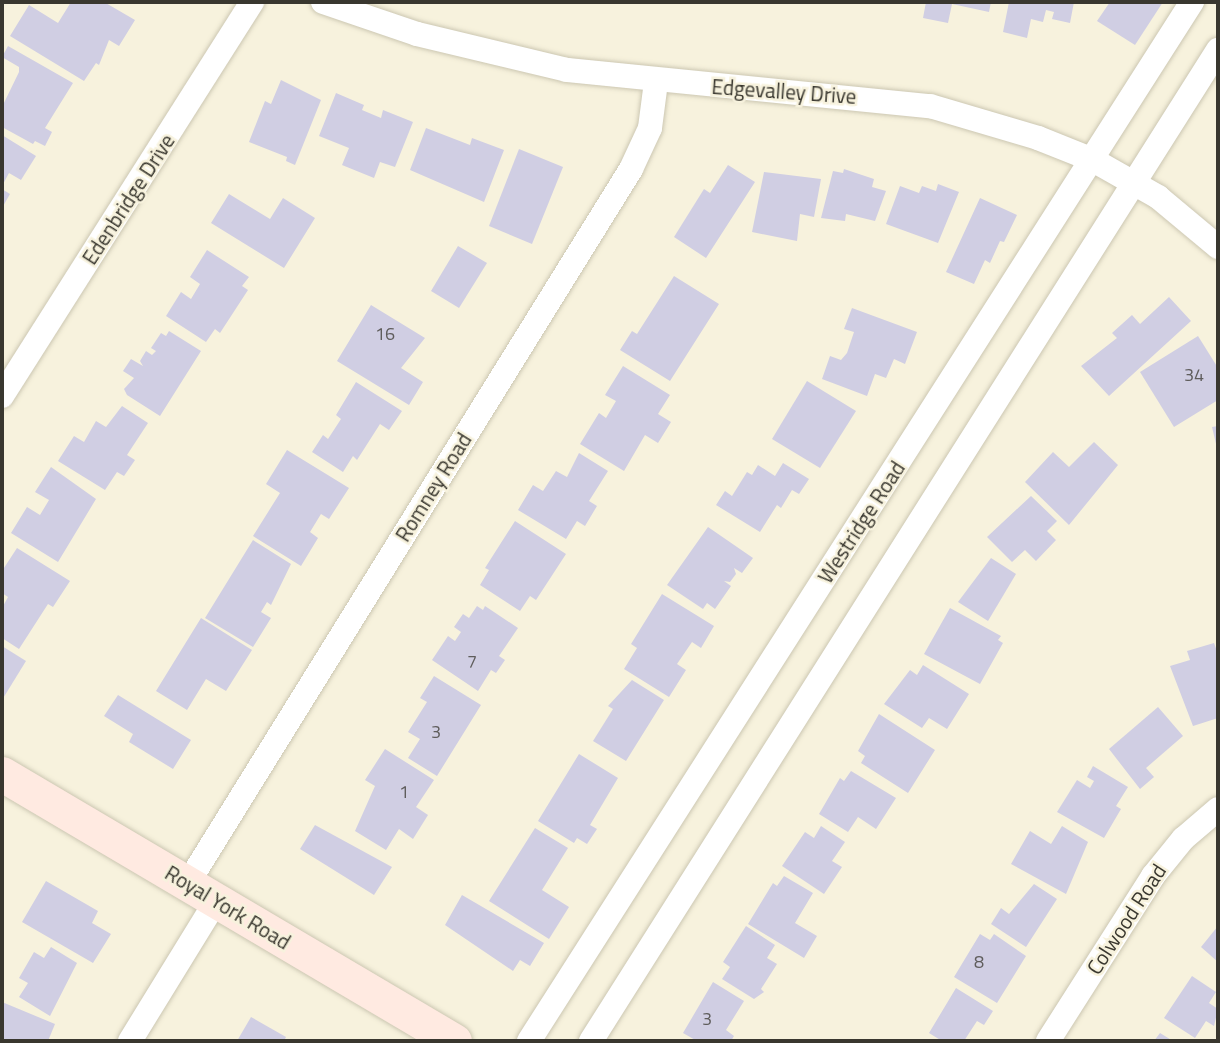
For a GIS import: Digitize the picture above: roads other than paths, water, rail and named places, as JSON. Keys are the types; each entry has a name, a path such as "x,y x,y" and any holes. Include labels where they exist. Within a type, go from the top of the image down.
{"main road":[{"name":"Royal York Road","path":"2,774 454,1041"}],"street":[{"name":"Edenbridge Drive","path":"2,396 253,2"},
{"name":"Edgevalley Drive","path":"323,2 471,48 567,70 656,82 850,94 930,106 1038,138 1093,160 1134,182 1218,247"},
{"name":"Westridge Road","path":"529,1041 1192,2"},
{"path":"591,1041 1218,50"},
{"name":"Romney Road","path":"130,1041 202,892 631,169 650,128 656,82"},
{"name":"Colwood Road","path":"1048,1041 1153,876 1183,839 1218,809"}]}
